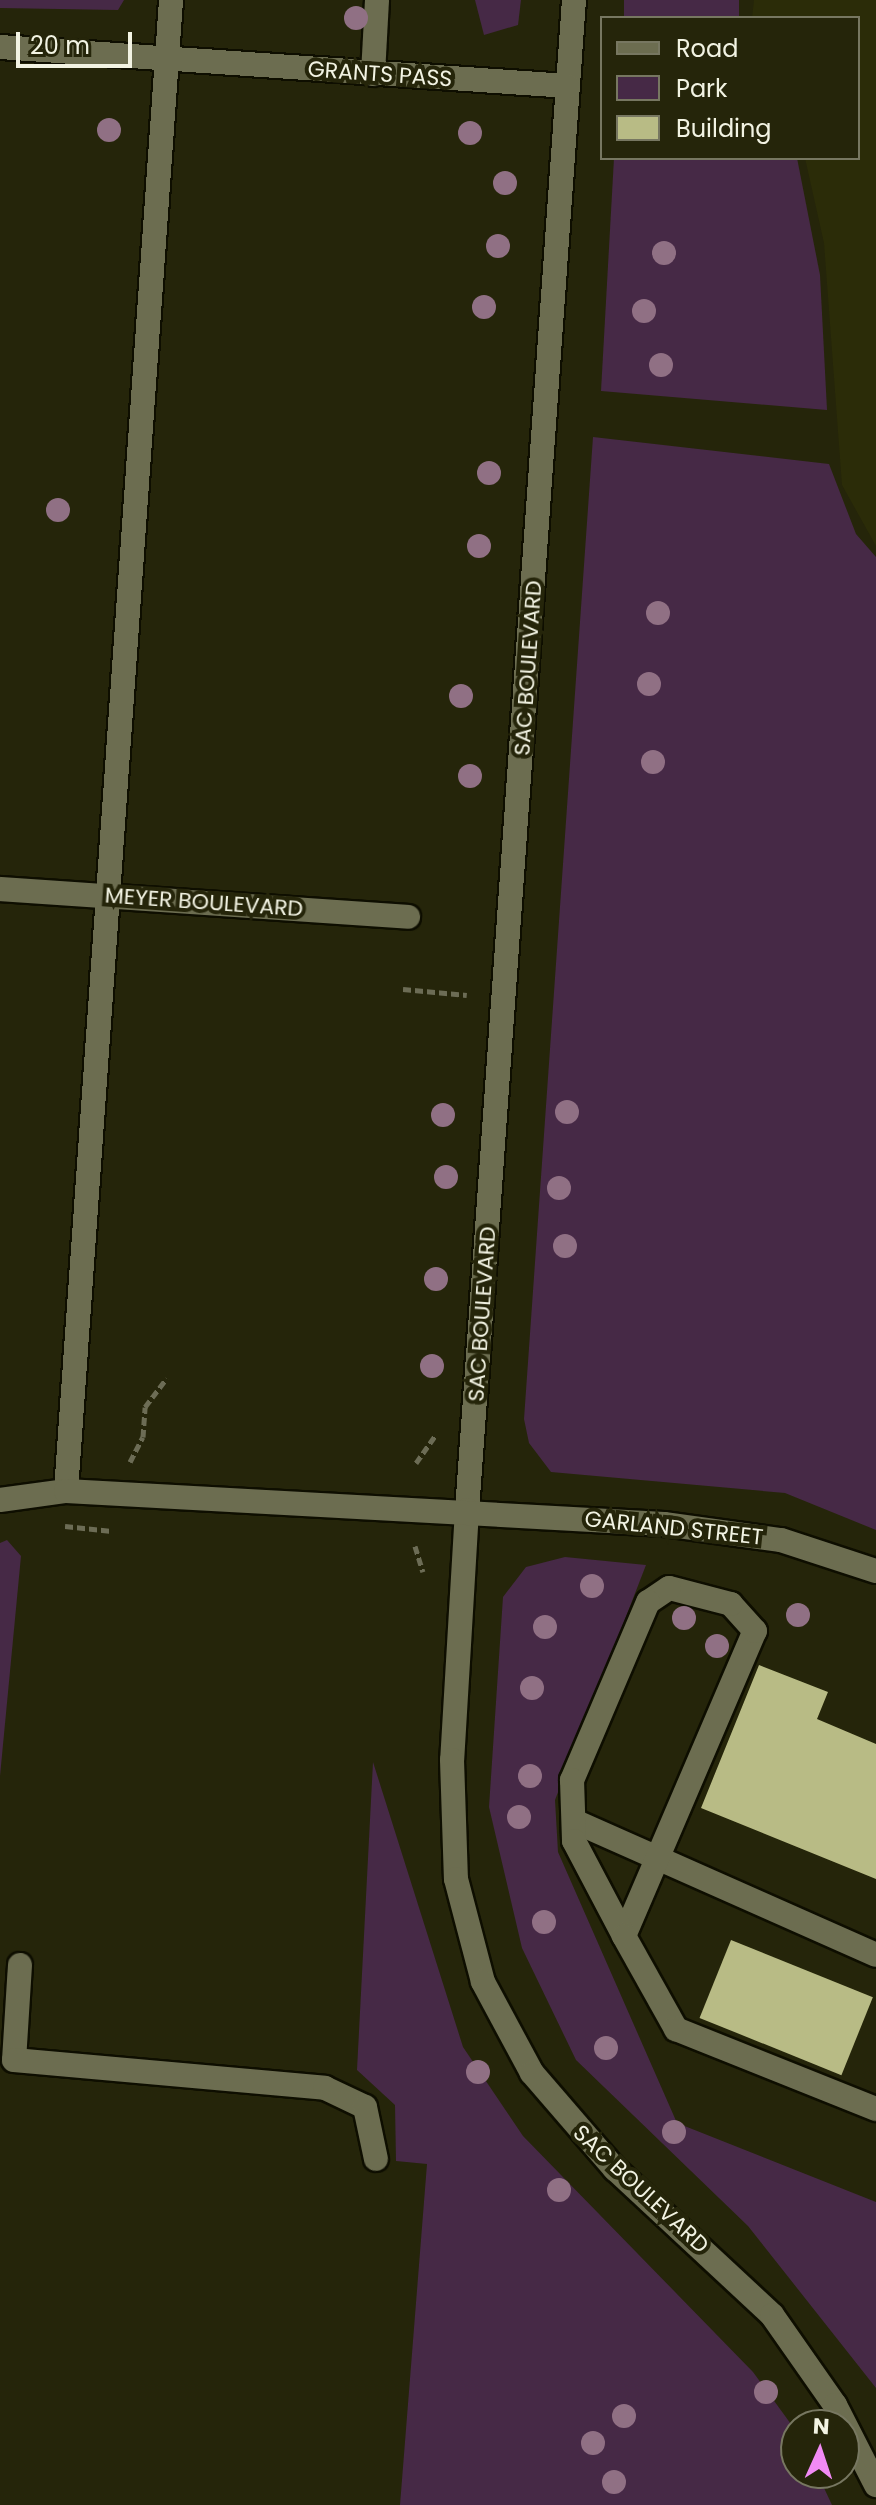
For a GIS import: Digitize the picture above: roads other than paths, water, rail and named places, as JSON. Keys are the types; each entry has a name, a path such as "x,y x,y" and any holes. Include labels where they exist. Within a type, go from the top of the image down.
{"street":[{"path":"66,1491 171,0"},
{"path":"373,74 377,0"},
{"name":"SAC BOULEVARD","path":"574,0 467,1510 451,1822 456,1879 483,1982 532,2073 568,2120 772,2315 835,2405 876,2485"},
{"name":"GRANTS PASS","path":"0,47 568,86"},
{"name":"MEYER BOULEVARD","path":"0,889 408,917"},
{"name":"GARLAND STREET","path":"0,1500 66,1491 467,1510 735,1532 876,1571"},
{"path":"624,1936 755,1631 731,1604 669,1588 648,1602 572,1780 574,1841 624,1936 676,2029 876,2109"},
{"path":"574,1821 876,1955"},
{"path":"20,1965 14,2060 325,2088 365,2107 376,2159"}]}
